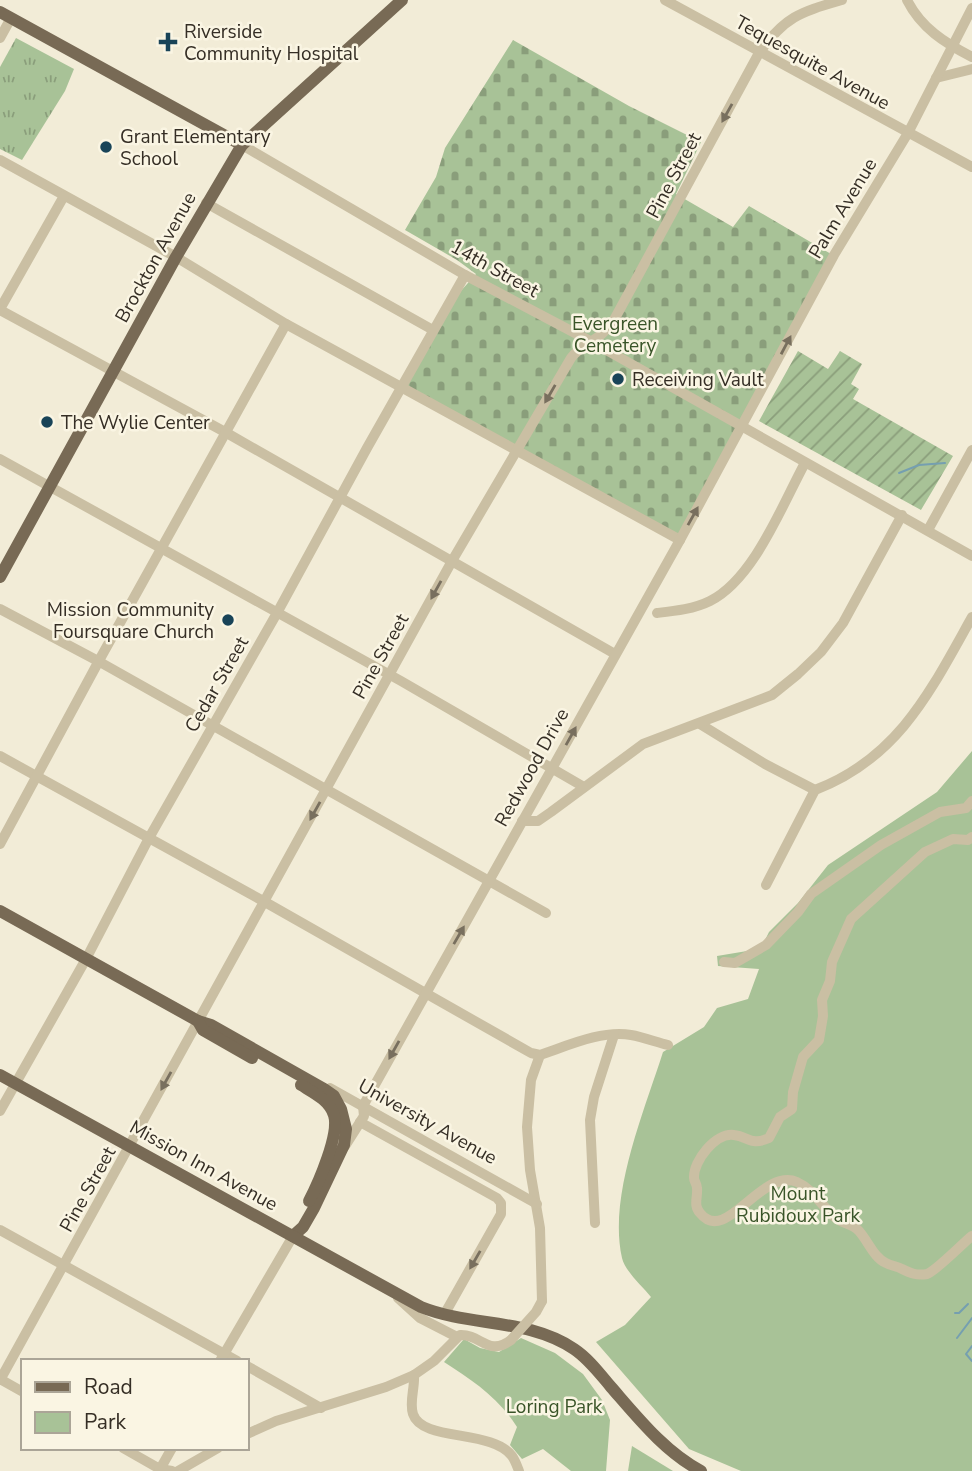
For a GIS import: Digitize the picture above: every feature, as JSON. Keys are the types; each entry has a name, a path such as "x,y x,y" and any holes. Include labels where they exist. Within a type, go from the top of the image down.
{"main road":[{"name":"Brockton Avenue","path":"0,578 206,203 242,145 402,0"},
{"name":"14th Street","path":"5,15 242,145"},
{"name":"University Avenue","path":"0,911 299,1074 334,1096 355,1126"},
{"name":"University Avenue","path":"198,1021 203,1030 321,1097 329,1106 335,1120"},
{"name":"Mission Inn Avenue","path":"0,1075 421,1307 444,1315 528,1328 551,1336 588,1360 674,1455 701,1471"},
{"name":"Redwood Drive","path":"293,1236 313,1194 334,1133 335,1120"},
{"name":"Redwood Drive","path":"293,1236 303,1227 355,1126"}],"street":[{"name":"Tequesquite Avenue","path":"665,0 972,167"},
{"name":"Pine Street","path":"0,1379 452,561 571,358 603,335 614,320 759,53 780,26 813,9 842,0"},
{"path":"907,0 921,23 952,47 972,57"},
{"name":"Palm Avenue","path":"742,427 834,256 908,133 972,8"},
{"path":"0,38 5,15"},
{"path":"936,78 972,69"},
{"name":"14th Street","path":"242,145 465,275 592,342 972,556"},
{"path":"0,160 176,257 286,324 680,540"},
{"path":"64,196 0,309 225,432 615,654"},
{"path":"206,203 433,330"},
{"name":"Cedar Street","path":"0,1111 86,959 149,838 278,614 465,275"},
{"path":"0,844 98,661 286,324"},
{"path":"565,328 571,342 571,358"},
{"name":"Redwood Drive","path":"355,1126 363,1116 363,1106 742,427"},
{"path":"928,530 972,450"},
{"path":"0,458 584,787"},
{"path":"657,613 698,606 713,600 731,587 752,563 805,463"},
{"path":"522,821 538,821 643,744 772,695 821,652 843,623 902,515"},
{"path":"0,609 213,725 546,913"},
{"path":"766,885 815,790 839,781 865,765 899,735 927,697 972,617"},
{"path":"700,724 765,764 815,790"},
{"path":"0,756 531,1053 540,1055 597,1037 630,1034 668,1045"},
{"path":"724,962 735,963 766,945 811,894 881,845 940,812 966,808 972,801"},
{"path":"972,837 968,840 953,839 925,852 851,919 832,962 830,981 822,1000 823,1016 819,1040 803,1057 793,1092 792,1109 779,1117 769,1139 754,1143 735,1135 719,1137 712,1142 695,1171 694,1180 697,1186 695,1202 698,1211 702,1217 717,1221 736,1213 752,1196 769,1185 788,1180 797,1182 838,1220 857,1229 879,1258 913,1275 929,1274 972,1236"},
{"path":"594,1223 590,1121 594,1097 614,1035"},
{"path":"537,1203 530,1170 527,1127 531,1080 540,1055"},
{"name":"University Avenue","path":"299,1074 363,1106 537,1203"},
{"path":"335,1120 355,1126"},
{"name":"University Avenue","path":"355,1126 497,1198 501,1203 501,1214 444,1315"},
{"name":"Mission Inn Avenue","path":"390,1291 421,1318 457,1337 468,1335 492,1347 511,1340 536,1312 542,1301 537,1203"},
{"path":"0,1230 223,1357"},
{"name":"Redwood Drive","path":"223,1357 293,1236"},
{"path":"248,1434 276,1421 386,1387 414,1375 451,1346 457,1337"},
{"path":"248,1367 321,1408"},
{"path":"414,1375 415,1387 411,1407 414,1418 420,1424 441,1432 480,1438 497,1444 512,1455 519,1471"},
{"path":"0,1379 21,1391"},
{"path":"126,1450 160,1470 172,1471"},
{"path":"160,1470 171,1450"},
{"path":"178,1471 215,1450"}],"green space":[{"path":"16,38 74,69 65,91 22,160 0,149 0,67"},
{"name":"Evergreen Cemetery","path":"513,40 629,106 701,142 676,194 733,227 749,206 831,254 678,543 402,389 459,293 476,274 405,230 436,177 445,148"},
{"path":"798,351 828,369 840,351 862,364 851,384 859,389 853,399 953,456 921,510 759,421"},
{"name":"Mount Rubidoux Park","path":"972,751 972,1471 741,1471 689,1449 596,1342 625,1325 651,1297 624,1263 619,1234 624,1181 638,1127 663,1052 704,1027 717,1008 748,999 759,969 718,966 717,956 753,950 764,942 769,932 798,903 828,865 937,792"},
{"name":"Loring Park","path":"521,1338 555,1353 583,1374 602,1400 610,1420 606,1471 571,1471 543,1449 522,1459 510,1445 517,1427 502,1407 484,1390 444,1362 464,1339 480,1348 499,1352"},
{"path":"632,1446 673,1471 628,1471"}],"waterway":[{"path":"899,473 919,465 945,463"},
{"path":"955,1313 959,1313 968,1304"},
{"path":"957,1338 972,1318"},
{"path":"972,1346 966,1354 972,1361"}],"place":[{"name":"Riverside Community Hospital","path":"168,42"},
{"name":"Grant Elementary School","path":"106,147"},
{"name":"Receiving Vault","path":"618,379"},
{"name":"The Wylie Center","path":"47,422"},
{"name":"Mission Community Foursquare Church","path":"228,620"}]}
